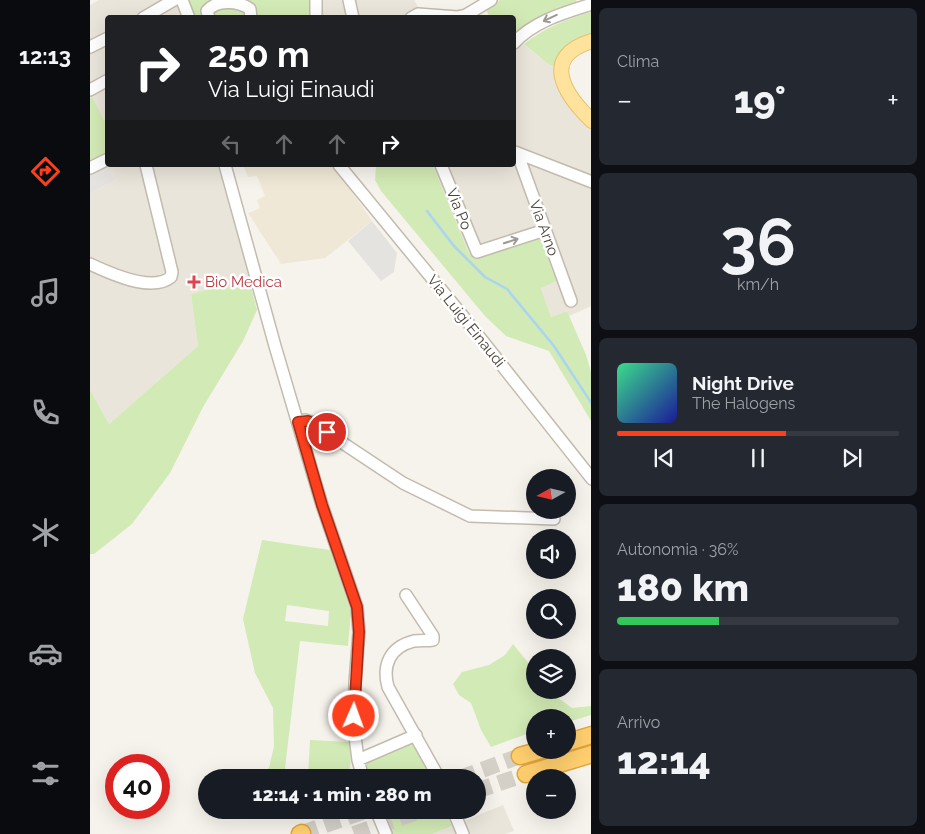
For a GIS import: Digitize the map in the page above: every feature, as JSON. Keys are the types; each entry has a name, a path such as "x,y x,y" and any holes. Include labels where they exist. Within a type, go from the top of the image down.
{"highway":[{"path":"576,740 591,735"},
{"path":"520,756 526,754"},
{"path":"542,769 591,754"}],"main road":[{"path":"591,40 579,45 567,54 560,68 566,92 591,121"}],"street":[{"path":"148,15 174,0"},
{"path":"182,0 188,15"},
{"path":"208,15 207,11 209,7 225,0 242,4 250,9 251,15"},
{"path":"316,0 316,14"},
{"path":"349,0 352,15"},
{"path":"466,15 491,0"},
{"path":"516,41 536,25 547,19 591,4"},
{"path":"416,15 431,15"},
{"path":"90,47 105,40"},
{"path":"90,90 105,82"},
{"path":"517,152 591,182"},
{"name":"Via Arno","path":"517,152 571,301"},
{"path":"90,168 105,160"},
{"path":"90,264 117,276 144,282 163,282 171,277 172,272 146,167"},
{"path":"226,167 322,505 357,607 359,632 354,728 360,769"},
{"name":"Via Luigi Einaudi","path":"341,167 522,390 591,479"},
{"name":"Via Po","path":"442,167 477,252 545,230"},
{"path":"298,422 305,420 311,422 404,483 470,516 526,519"},
{"path":"406,595 434,640 412,642 400,646 387,663 385,676 388,687 434,769"},
{"path":"358,760 416,735"},
{"path":"380,819 386,834"},
{"path":"457,819 463,834"}],"shaded area":[{"path":"99,0 178,0 184,15 105,15 104,120 90,96 90,5"},
{"path":"319,0 414,0 423,15 319,15"},
{"path":"522,43 548,64 555,67 591,127 591,306 569,316 567,311 551,317 541,287 556,281 469,254 434,167 516,167 516,50"},
{"path":"105,165 115,180 90,194 90,173"},
{"path":"108,167 221,167 252,278 191,294 198,346 109,424 90,390 90,194 115,180"},
{"path":"244,167 335,167 372,221 325,258 281,264 248,213 260,208 257,200 265,196 257,176 248,177"},
{"path":"372,221 397,253 394,272 381,281 348,241"},
{"path":"503,805 514,831 505,834 432,834 469,819 486,819 486,812"}],"green space":[{"path":"186,0 311,0 311,15 193,15"},
{"path":"500,0 576,0 578,4 516,37 516,15 489,15 485,8"},
{"path":"591,12 591,35 568,45 557,60 555,67 548,64 524,44 556,25"},
{"path":"92,97 105,119 105,153 90,161 90,98"},
{"path":"376,167 434,167 469,254 476,257 540,236 556,281 541,288 551,317 567,311 586,355 591,372 591,421 549,351 506,336 485,316 381,191 375,180"},
{"path":"249,279 257,310 243,341 203,407 170,473 132,524 94,554 90,554 90,390 109,424 198,346 191,294"},
{"path":"262,540 330,550 351,612 348,646 300,641 285,769 267,769 274,746 273,708 255,673 243,619","holes":["287,605 329,611 328,626 285,621"]},
{"path":"513,644 526,660 526,699 560,699 572,708 591,706 591,715 576,720 576,709 526,709 526,734 491,747 481,730 471,703 459,695 453,684 462,672 489,665 505,655"},
{"path":"310,740 350,742 349,769 308,769"},
{"path":"412,742 426,769 366,769 367,762"},
{"path":"386,819 449,819 452,826 432,834 392,834"}],"waterway":[{"path":"427,211 454,246 485,277 507,289 554,346 591,402"}],"tunnel":[{"path":"485,769 520,756"},
{"path":"486,788 526,774"},
{"path":"302,833 342,819"},
{"path":"354,834 397,819"}],"place":[{"name":"Bio Medica","path":"194,282"}],"route":[{"path":"327,432 311,422 303,420 298,422 322,505 357,607 359,644 354,716"}]}
